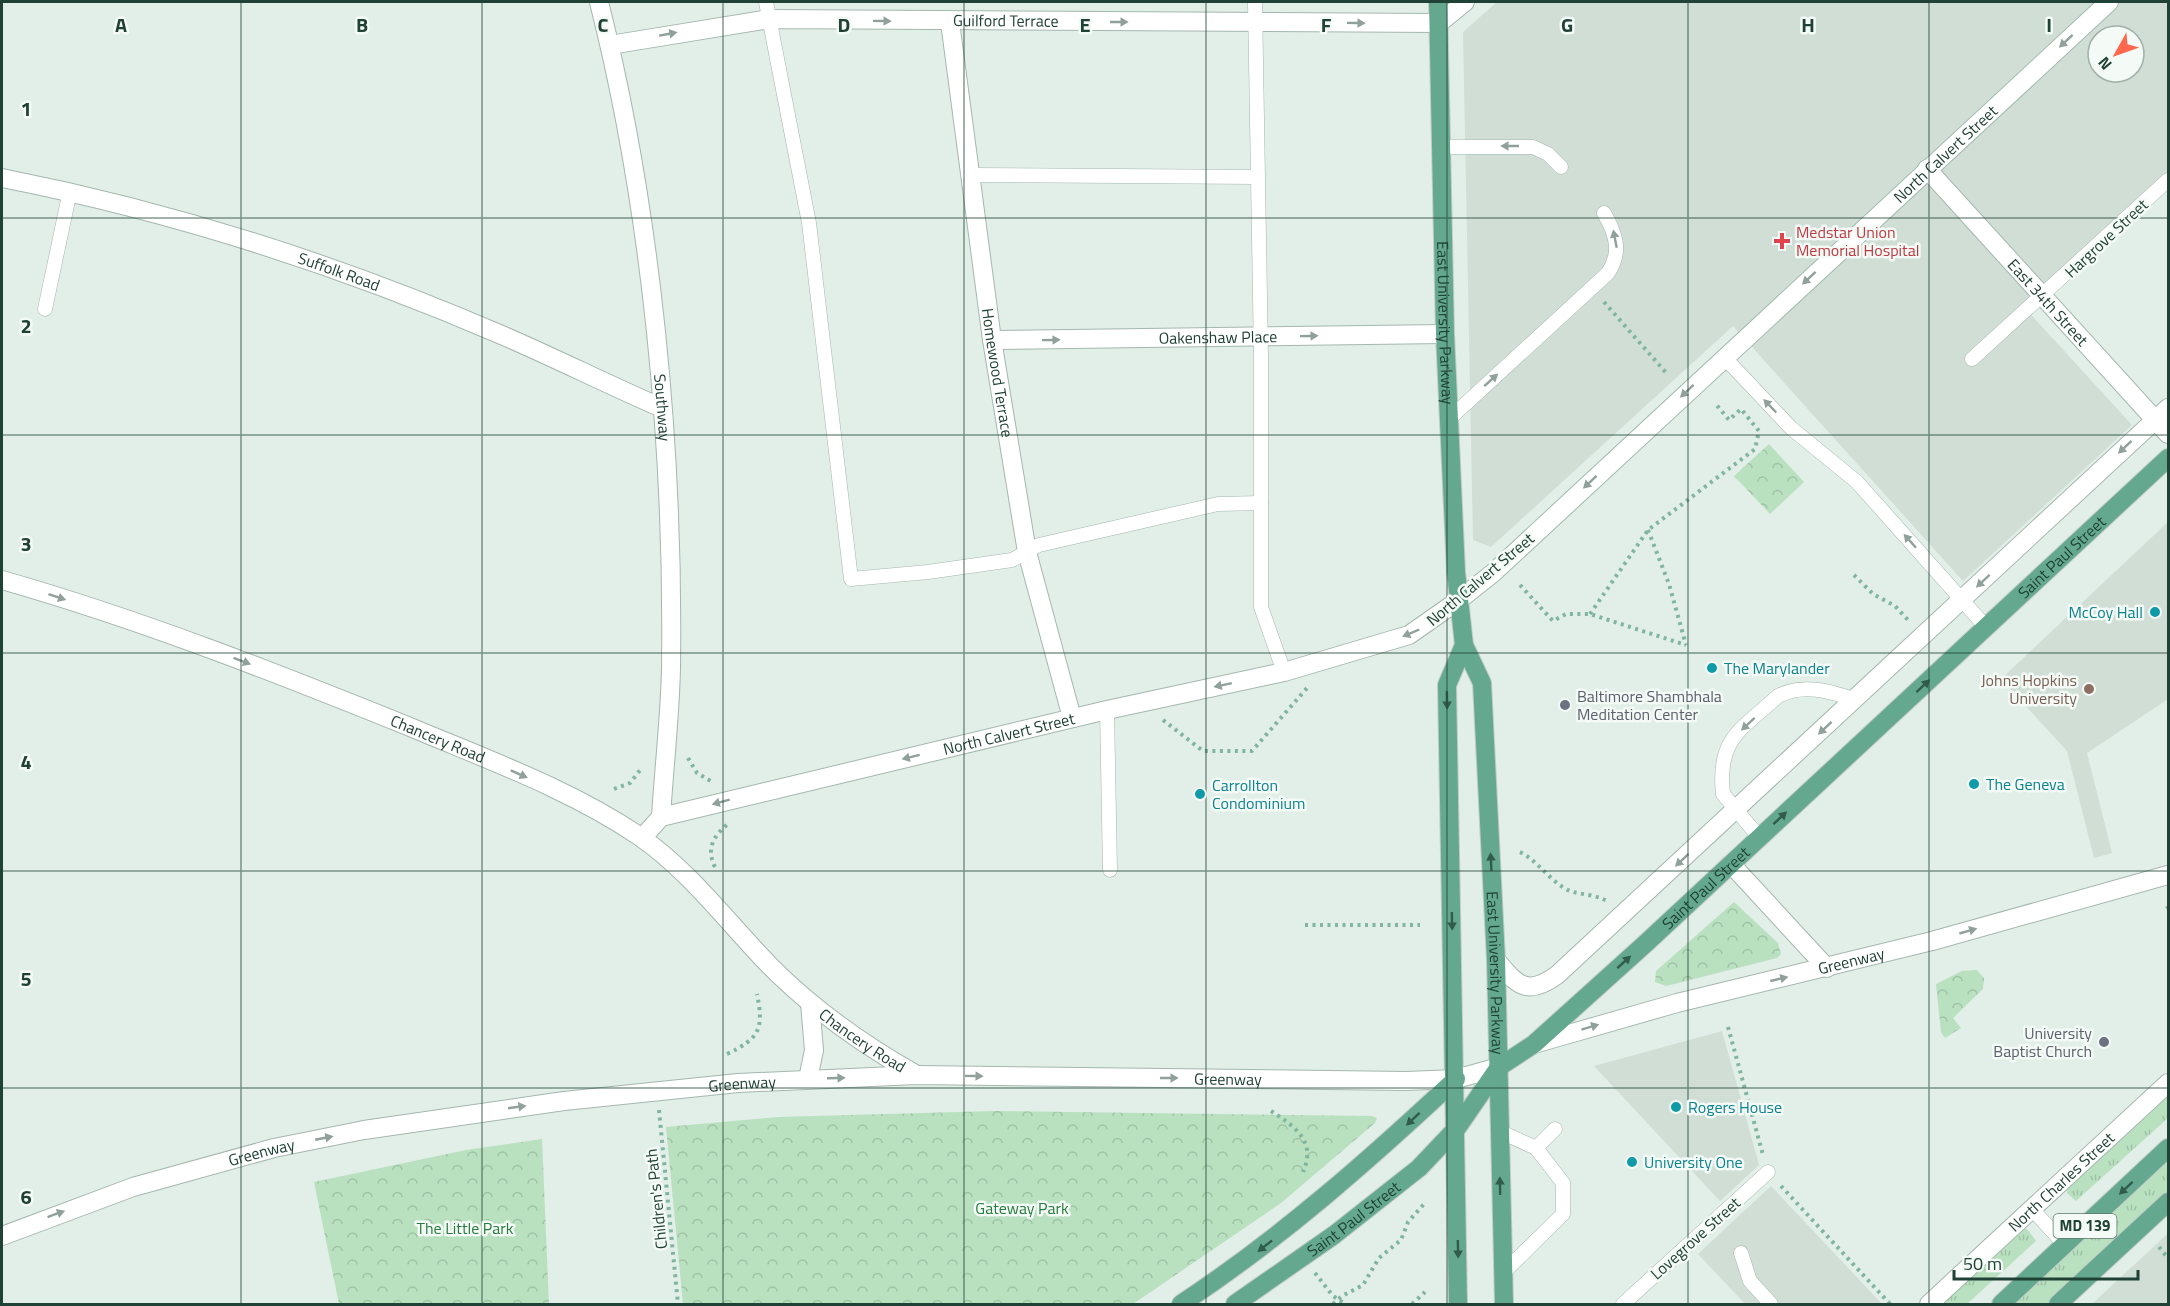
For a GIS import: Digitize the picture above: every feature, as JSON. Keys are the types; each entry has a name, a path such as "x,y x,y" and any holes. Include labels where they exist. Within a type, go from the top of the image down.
{"main road":[{"name":"East University Parkway","path":"1438,2 1448,420 1464,645 1482,683 1496,960 1504,1305"},
{"name":"Saint Paul Street","path":"1235,1305 1334,1235 1419,1168 1456,1128 1499,1067 1534,1044 2169,458"},
{"name":"East University Parkway","path":"1458,1305 1456,1079 1447,685 1464,645"},
{"name":"Saint Paul Street","path":"1181,1305 1240,1265 1318,1205 1456,1079"},
{"name":"MD 139","path":"2001,1305 2169,1148"},
{"name":"MD 139","path":"2058,1305 2169,1202"}],"street":[{"name":"Southway","path":"599,2 610,45 640,210 662,408 670,587 671,669 661,817"},
{"path":"1439,23 1465,2"},
{"name":"North Calvert Street","path":"661,817 1072,718 1284,672 1409,635 1493,573 2109,2"},
{"name":"Guilford Terrace","path":"610,45 768,10 950,22 1439,23"},
{"name":"Homewood Terrace","path":"950,22 992,340 1026,552 1072,718"},
{"name":"East 34th Street","path":"1927,169 2043,296 2162,414 2169,434"},
{"name":"Suffolk Road","path":"2,178 70,191 222,231 304,258 505,336 662,408"},
{"name":"Oakenshaw Place","path":"992,340 1445,334"},
{"path":"1496,960 1513,980 1524,986 1545,984 1856,700 2162,414"},
{"name":"Chancery Road","path":"2,580 218,651 374,712 565,794 642,838 712,902 770,966 810,1003 877,1052 916,1075"},
{"path":"642,838 661,817"},
{"path":"1731,864 1827,968"},
{"name":"Greenway","path":"1534,1044 1677,1003 1827,968 2169,875"},
{"name":"Chancery Road","path":"808,1079 814,1050 810,1003"},
{"name":"Greenway","path":"2,1236 133,1187 274,1148 364,1130 508,1108 658,1091 808,1079 916,1075 1406,1081 1456,1079 1499,1067"},
{"name":"North Charles Street","path":"1929,1305 2169,1083"}],"lane":[{"path":"1255,2 1262,503 1261,607 1284,672"},
{"path":"768,10 809,223 851,579 928,572 1012,560 1039,545 1218,504 1262,503"},
{"path":"1442,147 1533,147 1548,154 1562,167"},
{"path":"971,175 1257,177"},
{"name":"Hargrove Street","path":"1972,359 2169,180"},
{"path":"45,309 70,191"},
{"path":"1448,420 1608,273 1616,262 1617,249 1614,230 1604,213"},
{"path":"1724,357 1791,428 1857,482 1986,627"},
{"path":"1759,837 1723,794 1726,748 1778,696 1795,690 1824,690 1856,700"},
{"path":"1107,710 1110,870"},
{"path":"1536,1148 1554,1129"},
{"path":"1499,1131 1536,1148 1563,1182 1563,1215 1503,1273"},
{"name":"Lovegrove Street","path":"1623,1305 1768,1173"},
{"path":"2032,1209 2065,1245"},
{"path":"1741,1253 1750,1281 1771,1305"}],"path":[{"path":"1604,302 1668,375"},
{"path":"1590,614 1648,530 1755,449 1759,431 1741,409 1729,420 1715,404"},
{"path":"1520,585 1553,621 1566,614 1590,614 1686,645 1670,584 1648,530"},
{"path":"1854,575 1873,594 1895,606 1908,621"},
{"path":"1155,717 1203,751 1252,751 1313,680"},
{"path":"688,758 697,773 715,783"},
{"path":"614,789 630,783 641,769"},
{"path":"715,867 710,852 712,840 728,824"},
{"path":"1520,852 1533,858 1567,890 1589,893 1608,902"},
{"path":"1305,925 1420,926"},
{"path":"727,1054 752,1040 759,1029 762,1016 757,994"},
{"path":"1728,1027 1768,1173 1890,1305"},
{"name":"Children's Path","path":"658,1091 678,1305"},
{"path":"1271,1111 1294,1125 1306,1142 1308,1153 1303,1172"},
{"path":"1333,1305 1338,1299 1366,1282 1379,1258 1401,1240 1408,1222 1424,1204"},
{"path":"2159,1247 2169,1258"},
{"path":"1315,1272 1345,1305"},
{"path":"1412,1305 1425,1292"}],"shaded area":[{"name":"Medstar Union Memorial Hospital","path":"1497,2 2168,2 2168,173 2025,308 2132,425 1963,581 1733,326 1491,547 1473,540 1463,32"},
{"name":"Johns Hopkins University","path":"2168,522 2168,699 2087,753 2112,853 2094,858 2067,751 2001,679"},
{"path":"1722,1031 1759,1165 1720,1201 1594,1066"},
{"path":"1771,1186 1882,1304 1745,1304 1698,1254"},
{"path":"2168,1233 2168,1304 2092,1304 2163,1238"}],"green space":[{"path":"1769,444 1804,482 1770,514 1734,476"},
{"path":"1734,902 1778,943 1781,954 1777,958 1666,986 1655,982 1656,971"},
{"path":"1977,970 1984,978 1983,989 1953,1018 1961,1028 1945,1038 1941,1032 1936,984 1962,971"},
{"path":"2168,1094 2168,1118 2076,1201 2067,1193 2068,1188"},
{"name":"Gateway Park","path":"994,1111 1372,1116 1377,1118 1375,1123 1281,1203 1133,1304 683,1304 666,1127 779,1117"},
{"name":"The Little Park","path":"542,1139 549,1304 339,1304 314,1182 466,1150"},
{"path":"2168,1157 2168,1192 2047,1304 2011,1304"},
{"path":"2023,1228 2027,1229 2036,1241 1967,1304 1941,1304"}],"place":[{"name":"Medstar Union Memorial Hospital","path":"1782,241"},
{"name":"McCoy Hall","path":"2155,612"},
{"name":"The Marylander","path":"1712,668"},
{"name":"Johns Hopkins University","path":"2089,689"},
{"name":"Baltimore Shambhala Meditation Center","path":"1565,705"},
{"name":"The Geneva","path":"1974,784"},
{"name":"Carrollton Condominium","path":"1200,794"},
{"name":"University Baptist Church","path":"2104,1042"},
{"name":"Rogers House","path":"1676,1107"},
{"name":"University One","path":"1632,1162"}]}
